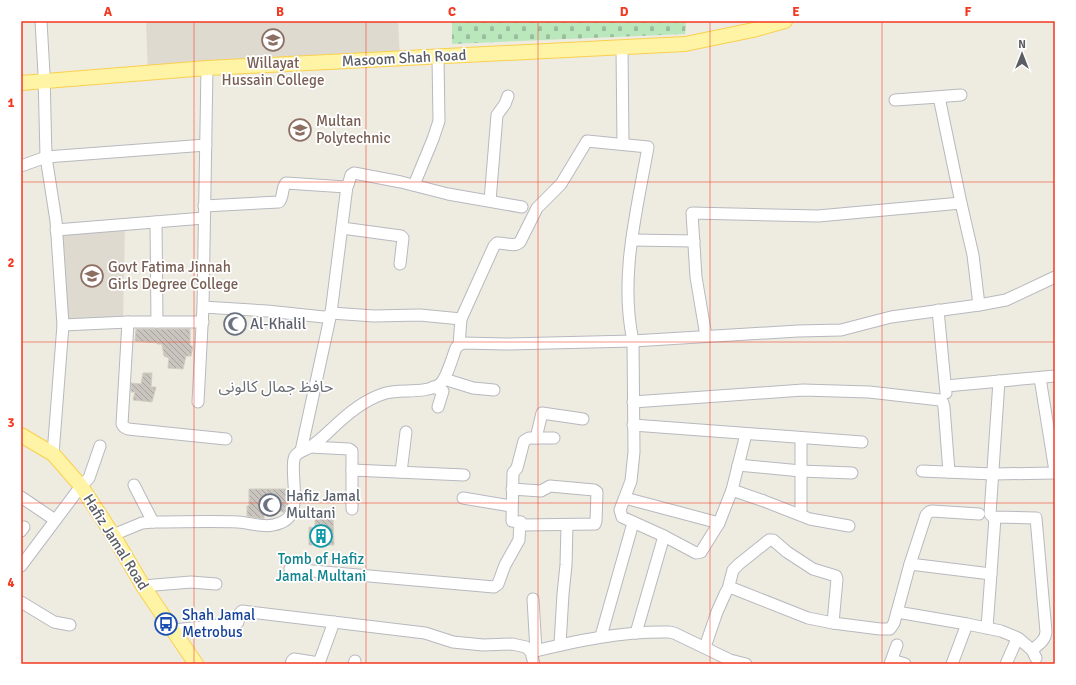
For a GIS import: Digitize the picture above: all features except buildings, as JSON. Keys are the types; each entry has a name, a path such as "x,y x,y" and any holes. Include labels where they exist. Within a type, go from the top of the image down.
{"main road":[{"name":"Masoom Shah Road","path":"21,83 207,68 685,44 752,25 785,21"},
{"name":"Hafiz Jamal Road","path":"21,437 54,454 81,486 113,535 143,586 196,664"}],"street":[{"path":"41,21 46,157 56,230 63,325 54,454"},
{"path":"622,48 623,144"},
{"path":"414,185 434,139 439,121 438,57"},
{"path":"198,402 203,322 207,68"},
{"path":"961,95 899,100 939,97 960,202 973,255 979,305"},
{"path":"490,202 497,115 505,104 508,96"},
{"path":"113,535 142,523 153,522 240,522 259,525 279,524 286,520 291,514 294,488 294,459 296,454 306,449 351,411 372,399 386,393 433,387 444,379 456,348 459,345 462,319 494,246 497,243 502,242 517,245 520,242 538,208 561,184 587,141 648,147 632,240 627,296 632,341 634,452 631,481 620,514 622,517 633,523 698,553 700,552 719,523 732,490 746,434"},
{"path":"21,166 46,157 206,144"},
{"path":"306,449 331,313 350,175 354,173 414,185 448,194 522,207"},
{"path":"204,206 279,202 282,199 283,188 286,184 348,186"},
{"path":"706,336 696,277 692,213 818,216 960,202"},
{"path":"56,230 204,218"},
{"path":"156,222 157,322"},
{"path":"342,228 401,236 403,238 400,264"},
{"path":"632,240 694,241"},
{"path":"459,345 470,342 506,344 632,341 798,331 841,330 891,317 1006,300 1055,277"},
{"path":"203,307 266,311 324,317 331,313 374,316 420,315 462,319"},
{"path":"938,310 946,386 946,397 944,403 949,472"},
{"path":"63,325 128,322 203,322"},
{"path":"128,322 122,424 124,427 128,429 226,439"},
{"path":"946,386 1055,376"},
{"path":"922,471 993,474 1055,472 1040,378"},
{"path":"444,379 473,388 494,390"},
{"path":"897,612 988,628 1018,638 1034,654 1044,641 1046,632 1036,518 995,518 990,514 999,381"},
{"path":"433,387 443,391 438,407"},
{"path":"633,402 803,390 868,392 940,400 944,403"},
{"path":"536,438 542,413 583,419"},
{"path":"633,425 862,442"},
{"path":"401,472 406,432"},
{"path":"512,489 541,491 550,486 596,491 595,524 523,525 520,522 512,521 511,506 512,473 517,468 524,441 529,438 554,438"},
{"path":"801,438 801,515"},
{"path":"21,566 24,555 89,478 100,446"},
{"path":"306,449 349,449 352,451 352,509"},
{"path":"738,465 801,471 852,473"},
{"path":"352,470 464,475"},
{"path":"134,485 153,522"},
{"path":"732,490 810,519 849,526"},
{"path":"21,497 55,520"},
{"path":"463,498 511,506"},
{"path":"625,498 719,523"},
{"path":"728,589 735,589 808,618 833,623 890,629 894,623 910,564 926,515 932,511 979,514"},
{"path":"988,628 995,518"},
{"path":"290,568 494,587 498,584 505,565 519,540 520,522"},
{"path":"601,636 633,523"},
{"path":"560,644 566,565 567,525"},
{"path":"636,633 664,536"},
{"path":"705,648 716,612 728,589 733,570 769,540 773,540 787,552 813,569 836,576 833,623"},
{"path":"910,564 991,574"},
{"path":"143,586 191,582 216,584"},
{"path":"532,598 534,664"},
{"path":"21,602 54,622 70,625"},
{"path":"174,630 237,623 242,611 425,633 453,642 483,645 512,644 526,647 533,652"},
{"path":"290,664 294,659 319,663 334,622"},
{"path":"952,664 967,624"},
{"path":"533,652 560,644 601,636 669,632 705,648 729,662 746,664"},
{"path":"1006,664 1017,638"},
{"path":"896,645 891,662 905,664"}],"shaded area":[{"name":"Willayat Hussain College","path":"146,21 398,21 400,59 148,73"},
{"name":"Govt Fatima Jinnah Girls Degree College","path":"125,225 123,323 63,325 56,230"}],"green space":[{"path":"452,21 686,21 685,34 452,44"}],"place":[{"name":"Willayat Hussain College","path":"273,40"},
{"name":"Multan Polytechnic","path":"300,130"},
{"name":"Govt Fatima Jinnah Girls Degree College","path":"92,276"},
{"name":"Al-Khalil","path":"235,324"},
{"name":"Hafiz Jamal Multani","path":"270,505"},
{"name":"Tomb of Hafiz Jamal Multani","path":"321,536"},
{"name":"Shah Jamal Metrobus","path":"166,624"}],"district":[{"name":"حافظ جمال کالونی","path":"276,387"}]}
